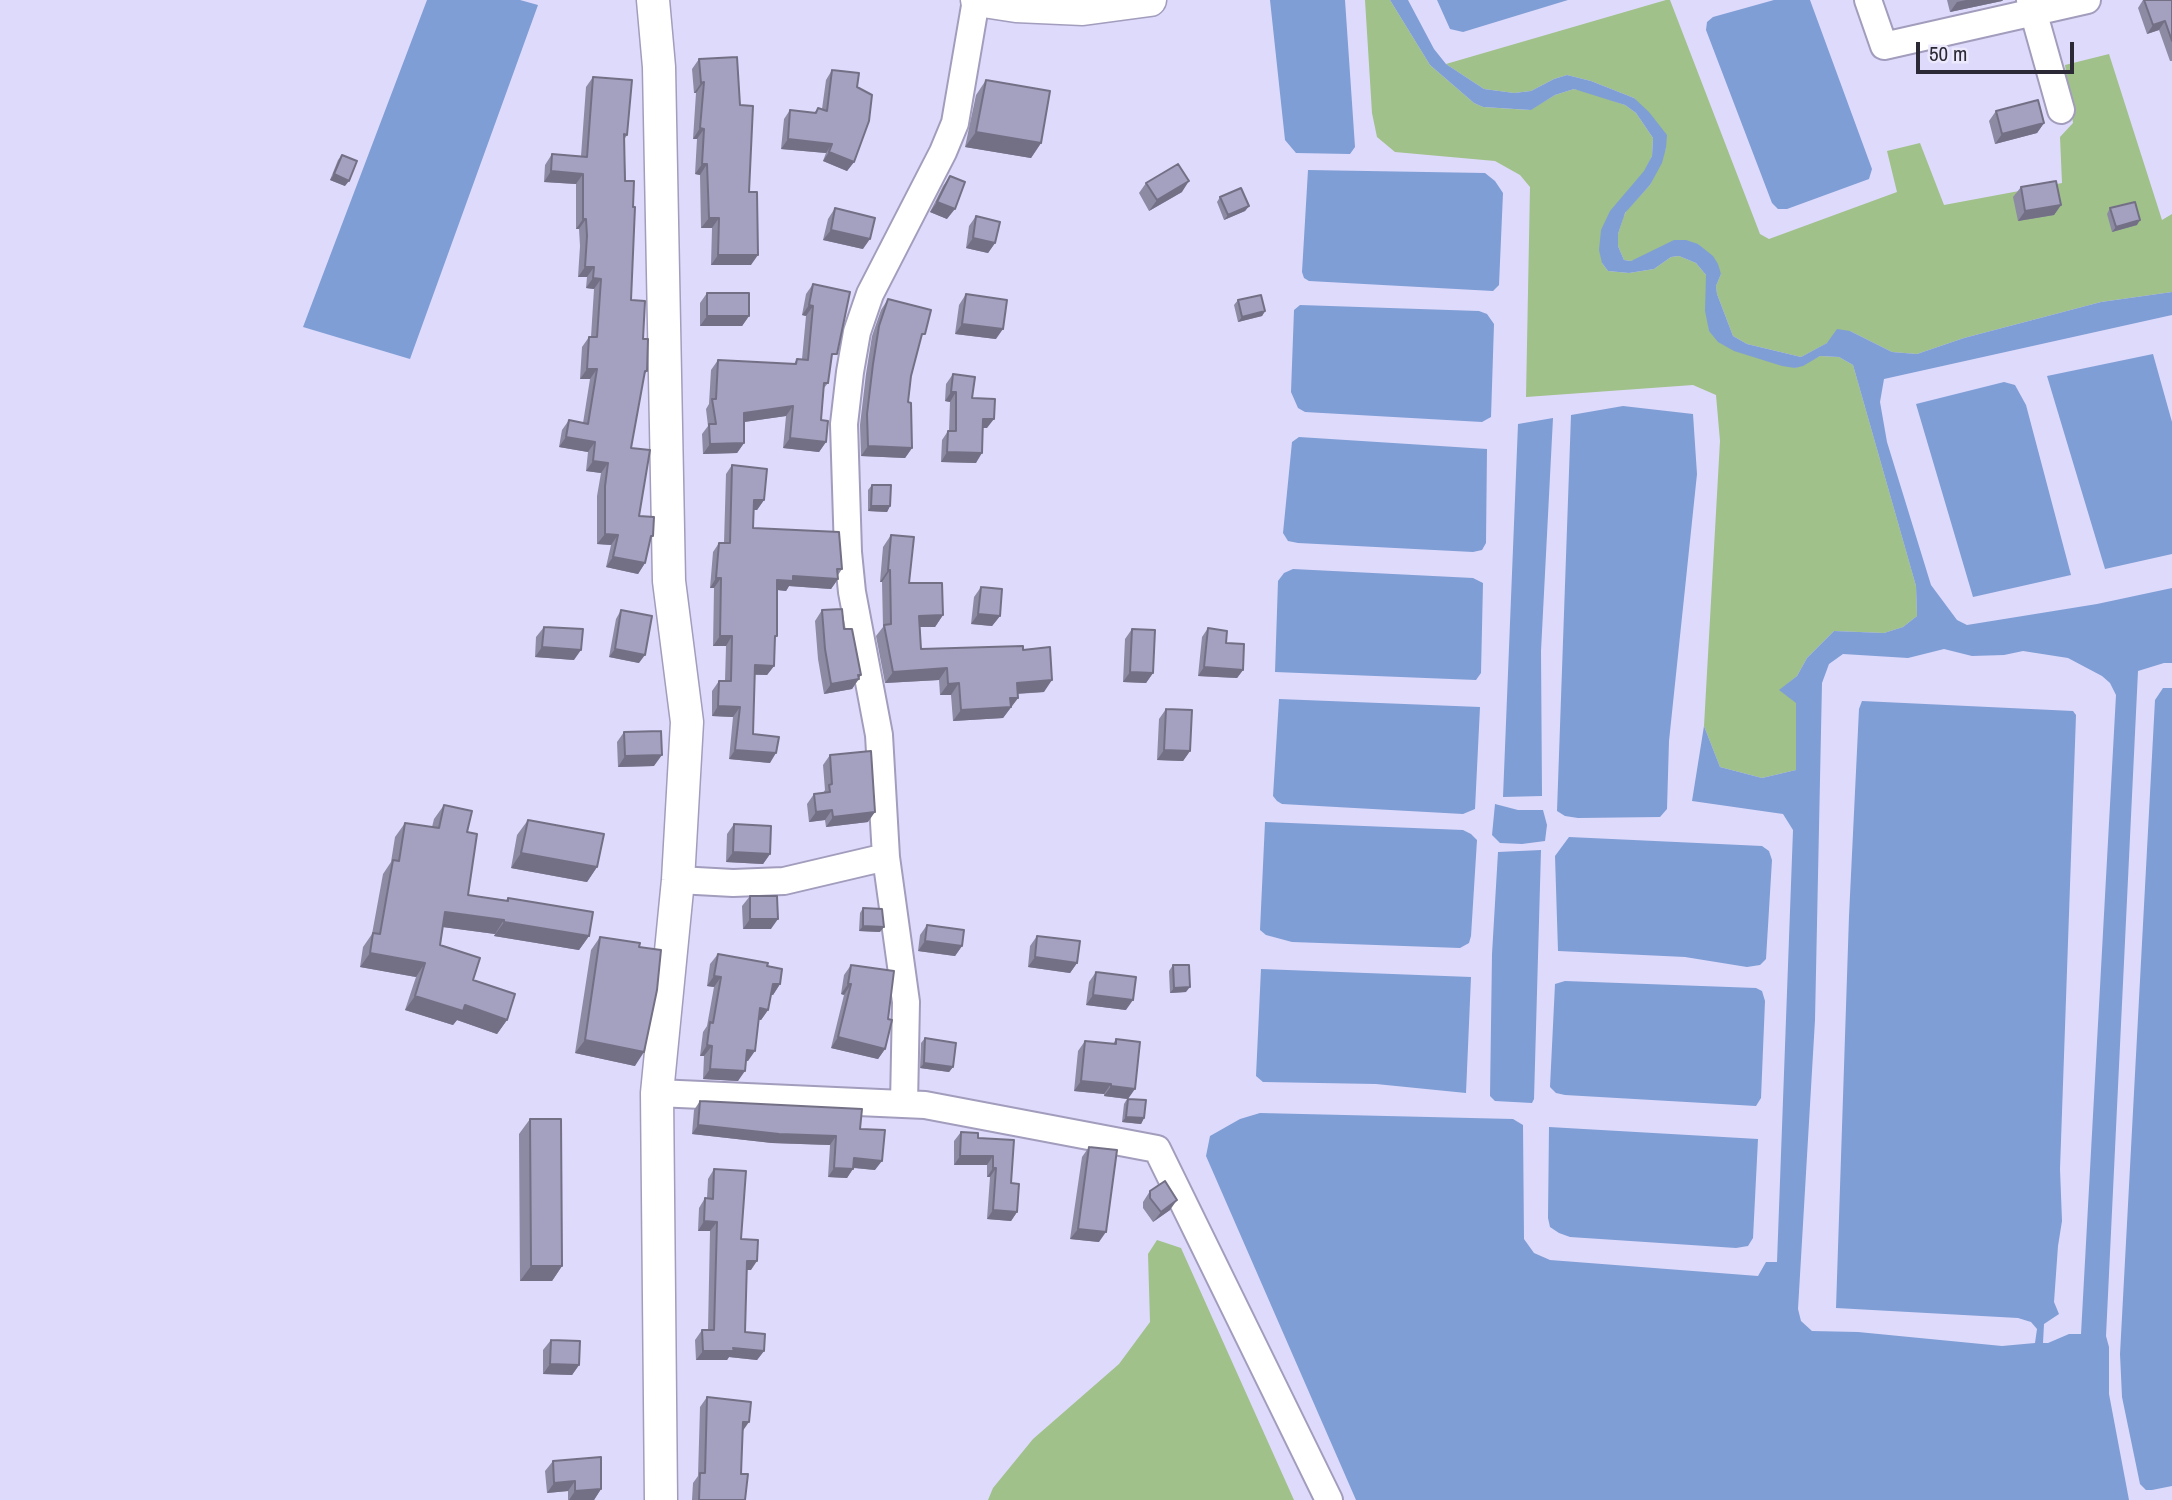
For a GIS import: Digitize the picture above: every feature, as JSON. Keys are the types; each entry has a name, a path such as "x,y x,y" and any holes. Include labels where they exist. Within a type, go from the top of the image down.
{"street":[{"path":"653,0 659,67 669,581 687,722 678,880 657,1093 661,1500"},
{"path":"904,1104 906,1002 886,857 879,735 852,592 848,552 844,424 858,331 870,294 943,152 955,122 976,0 1016,6 1083,9 1150,0"},
{"path":"1868,0 1884,46 2032,6 2087,0"},
{"path":"2032,6 2061,110"},
{"path":"678,880 733,883 784,881 886,857"},
{"path":"657,1093 925,1105 1157,1149 1329,1500"}],"green space":[{"path":"1365,0 1390,0 1430,65 1474,103 1483,107 1530,110 1555,95 1574,89 1625,105 1636,113 1653,138 1652,156 1602,263 1608,271 1629,273 1654,269 1671,257 1679,256 1696,263 1706,275 1709,331 1795,368 1820,356 1839,357 1853,365 1916,586 1917,616 1903,627 1884,633 1834,631 1807,658 1797,676 1780,690 1796,702 1796,770 1762,778 1720,767 1704,726 1720,441 1716,395 1693,385 1526,397 1530,187 1520,175 1495,161 1395,152 1377,137 1372,113"},
{"path":"1670,0 1760,234 1769,239 1897,192 1887,151 1920,143 1944,205 2062,183 2060,137 2073,123 2065,65 2109,54 2162,220 2172,214 2172,292 2101,302 1964,338 1917,354 1892,352 1850,331 1801,357 1747,344 1733,336 1717,294 1716,286 1721,274 1698,244 1631,261 1624,260 1618,246 1618,234 1625,212 1650,185 1666,148 1634,98 1591,81 1567,75 1531,91 1514,93 1484,89 1446,64"},
{"path":"1157,1240 1181,1248 1294,1500 988,1500 993,1488 1033,1439 1119,1364 1150,1322 1148,1254"}],"water":[{"path":"427,0 520,0 538,5 410,359 303,327"},
{"path":"1270,0 1345,0 1355,147 1350,154 1296,153 1285,140"},
{"path":"1390,0 1408,0 1434,49 1446,64 1484,89 1514,93 1531,91 1567,75 1591,81 1634,98 1667,135 1662,163 1650,185 1625,213 1618,234 1618,246 1624,260 1631,261 1674,240 1698,244 1713,256 1718,264 1721,274 1716,286 1717,294 1733,336 1747,344 1801,357 1827,343 1837,329 1850,331 1892,352 1917,354 1964,338 2101,302 2172,292 2172,315 1884,379 1880,402 1887,442 1931,585 1957,620 1967,625 2097,604 2172,588 2172,663 2138,671 2106,1336 2109,1347 2109,1394 2129,1500 1356,1500 1206,1156 1210,1136 1240,1119 1260,1113 1513,1119 1523,1125 1524,1239 1534,1253 1550,1260 1758,1276 1766,1262 1777,1262 1793,830 1783,814 1692,801 1704,726 1720,767 1762,778 1796,770 1796,703 1779,690 1797,676 1807,658 1834,631 1884,633 1903,627 1917,616 1916,586 1853,365 1839,357 1820,356 1803,366 1782,366 1734,351 1718,342 1709,331 1705,311 1706,275 1696,263 1679,256 1671,257 1654,269 1629,273 1608,271 1602,263 1599,250 1601,230 1610,211 1644,171 1652,156 1653,138 1636,113 1625,105 1574,89 1555,95 1531,110 1483,107 1474,103 1430,65","holes":["1944,649 1972,656 2004,655 2023,651 2068,658 2102,676 2110,683 2116,695 2081,1334 2069,1334 2043,1343 2044,1324 2059,1314 2054,1302 2062,1221 2060,1169 2076,715 2073,711 1862,701 1859,709 1849,916 1836,1308 2018,1318 2031,1322 2037,1329 2035,1343 2002,1346 1858,1332 1812,1331 1801,1321 1798,1309 1815,1020 1822,683 1829,664 1843,654 1908,658"]},
{"path":"1437,0 1568,0 1463,32 1450,29"},
{"path":"1774,0 1810,0 1872,169 1869,179 1787,209 1778,209 1772,203 1706,30 1707,22 1713,17"},
{"path":"1308,170 1485,173 1503,193 1499,285 1493,291 1309,281 1304,278 1302,272"},
{"path":"1300,305 1479,311 1487,314 1494,324 1491,417 1482,422 1305,412 1298,408 1291,392 1294,310"},
{"path":"2153,354 2172,422 2172,554 2105,569 2047,376"},
{"path":"2004,382 2015,385 2026,405 2071,575 1973,597 1916,404"},
{"path":"1623,406 1693,414 1697,474 1669,741 1667,809 1660,817 1578,818 1565,816 1557,811 1571,415"},
{"path":"1553,418 1541,651 1542,796 1503,797 1518,424"},
{"path":"1299,437 1487,449 1486,543 1482,550 1473,552 1288,541 1283,533 1292,442"},
{"path":"1293,569 1473,578 1483,583 1481,673 1476,680 1275,672 1278,581 1284,573"},
{"path":"2163,688 2172,688 2172,1486 2146,1490 2140,1484 2122,1397 2120,1354 2155,700"},
{"path":"1279,699 1480,707 1475,809 1463,814 1282,804 1273,796"},
{"path":"1495,804 1518,810 1543,810 1547,825 1545,841 1500,843 1492,835"},
{"path":"1265,822 1463,830 1471,834 1477,840 1469,943 1460,948 1292,942 1266,935 1260,930"},
{"path":"1569,837 1762,846 1769,851 1772,860 1766,959 1760,965 1747,967 1685,957 1558,951 1555,856"},
{"path":"1541,850 1534,1099 1532,1103 1495,1101 1490,1096 1492,954 1498,852"},
{"path":"1261,969 1471,977 1466,1093 1376,1084 1263,1082 1256,1076"},
{"path":"1565,981 1756,988 1762,991 1765,1001 1761,1098 1756,1106 1556,1093 1550,1087 1555,984"},
{"path":"1549,1127 1758,1139 1753,1238 1748,1246 1736,1248 1570,1237 1559,1233 1550,1227 1548,1218"}],"building":[{"path":"2144,0 2172,0 2172,41 2165,21 2153,25"},
{"path":"737,57 740,105 753,106 749,192 757,192 758,255 718,255 719,218 709,218 707,164 702,164 704,129 700,128 704,82 701,83 699,59"},
{"path":"832,70 859,73 857,87 872,95 869,121 854,162 829,152 832,144 788,139 790,110 816,113 818,108 827,111"},
{"path":"593,77 632,80 627,135 624,134 625,181 634,181 631,300 645,301 643,339 648,339 647,371 631,448 650,450 639,516 654,517 653,536 645,563 613,557 618,535 605,534 608,463 593,461 595,442 566,437 569,420 588,424 597,369 587,369 589,337 597,337 601,279 593,278 594,267 585,267 587,236 586,219 583,219 583,174 551,171 552,154 587,157"},
{"path":"986,80 1050,91 1041,143 976,132"},
{"path":"2038,100 2044,123 2002,134 1996,111"},
{"path":"342,155 357,161 349,181 334,174"},
{"path":"1178,164 1189,181 1157,200 1146,183"},
{"path":"950,176 965,182 955,209 937,202"},
{"path":"2056,181 2061,205 2025,211 2021,187"},
{"path":"1241,188 1249,206 1228,215 1220,197"},
{"path":"2135,202 2140,220 2116,227 2110,208"},
{"path":"835,208 875,218 870,239 831,230"},
{"path":"976,216 1000,222 995,243 973,238"},
{"path":"813,284 850,292 837,354 832,354 828,383 824,383 821,420 828,421 826,442 790,438 793,406 744,413 744,443 710,444 709,424 716,424 712,399 716,399 718,360 796,364 797,359 808,360 813,306 809,305"},
{"path":"707,293 749,293 749,316 707,316"},
{"path":"966,294 1007,300 1003,329 962,324"},
{"path":"1261,295 1265,311 1242,317 1238,300"},
{"path":"888,299 931,310 911,376 908,402 911,403 912,448 868,446 867,414 873,364 879,326"},
{"path":"953,374 975,377 972,398 995,399 994,419 983,419 982,453 947,452 948,431 956,431 956,392 951,392"},
{"path":"732,465 767,469 764,500 754,500 753,528 839,532 842,569 837,569 838,579 793,576 793,581 777,580 774,666 755,665 753,734 779,737 776,753 735,750 740,707 718,706 719,681 731,681 732,636 720,636 721,578 716,578 719,543 730,543"},
{"path":"872,485 891,485 890,506 871,506"},
{"path":"891,535 914,537 909,583 942,583 943,615 919,616 921,649 1023,646 1023,650 1050,647 1052,680 1017,683 1018,698 1010,698 1011,707 961,710 959,683 948,684 947,668 893,672 884,625 891,624 888,570"},
{"path":"981,587 1002,589 1000,616 978,614"},
{"path":"842,609 844,629 852,629 861,675 858,675 859,679 831,684 822,610"},
{"path":"621,610 652,616 645,655 615,649"},
{"path":"544,627 583,629 581,650 542,647"},
{"path":"1208,628 1227,631 1226,643 1244,644 1243,670 1204,667"},
{"path":"1132,629 1155,630 1153,673 1130,672"},
{"path":"1166,709 1192,710 1190,751 1164,750"},
{"path":"661,731 662,755 625,756 624,732"},
{"path":"871,751 875,812 833,817 832,810 816,812 814,794 830,792 829,785 832,784 830,755"},
{"path":"444,805 472,811 467,832 477,834 468,895 508,901 508,898 593,912 589,936 445,912 440,945 480,958 473,980 515,994 507,1020 465,1005 463,1011 415,996 425,963 370,953 373,933 380,934 393,860 399,861 405,823 439,828"},
{"path":"528,820 604,834 597,867 521,853"},
{"path":"734,824 771,826 770,854 733,852"},
{"path":"750,896 777,896 778,919 750,919"},
{"path":"863,908 882,909 884,927 863,926"},
{"path":"927,925 964,930 962,946 925,941"},
{"path":"1037,936 1080,941 1077,963 1035,957"},
{"path":"600,937 640,943 639,947 661,950 657,990 644,1052 585,1040"},
{"path":"718,954 768,963 767,966 782,969 780,984 773,984 768,1010 760,1008 755,1051 747,1050 745,1071 710,1069 712,1046 707,1045 721,977 714,976"},
{"path":"851,965 894,971 888,1019 892,1020 885,1049 838,1037 851,984 848,984"},
{"path":"1173,965 1189,965 1190,987 1174,988"},
{"path":"1096,972 1136,977 1133,1000 1093,995"},
{"path":"925,1038 956,1043 953,1067 924,1063"},
{"path":"1116,1039 1140,1042 1135,1089 1081,1081 1085,1041 1116,1044"},
{"path":"1128,1099 1146,1100 1144,1118 1126,1117"},
{"path":"700,1101 862,1109 860,1129 885,1130 882,1161 854,1158 853,1169 834,1168 836,1136 779,1134 698,1125"},
{"path":"530,1119 561,1119 562,1266 531,1266"},
{"path":"961,1132 978,1133 978,1138 1014,1140 1011,1183 1019,1184 1017,1212 993,1210 996,1168 993,1168 993,1156 960,1156"},
{"path":"1089,1147 1117,1150 1106,1232 1078,1229"},
{"path":"714,1169 746,1171 741,1239 758,1240 757,1261 747,1261 745,1332 765,1334 764,1351 733,1348 734,1351 703,1351 702,1330 714,1330 717,1222 704,1221 705,1198 713,1199"},
{"path":"1165,1181 1177,1200 1161,1212 1150,1198 1150,1191"},
{"path":"551,1340 580,1341 579,1365 550,1364"},
{"path":"707,1397 751,1402 749,1422 743,1422 741,1474 748,1474 745,1500 699,1500 700,1473 705,1473"},
{"path":"601,1457 601,1489 575,1491 575,1481 554,1483 553,1461"}]}
